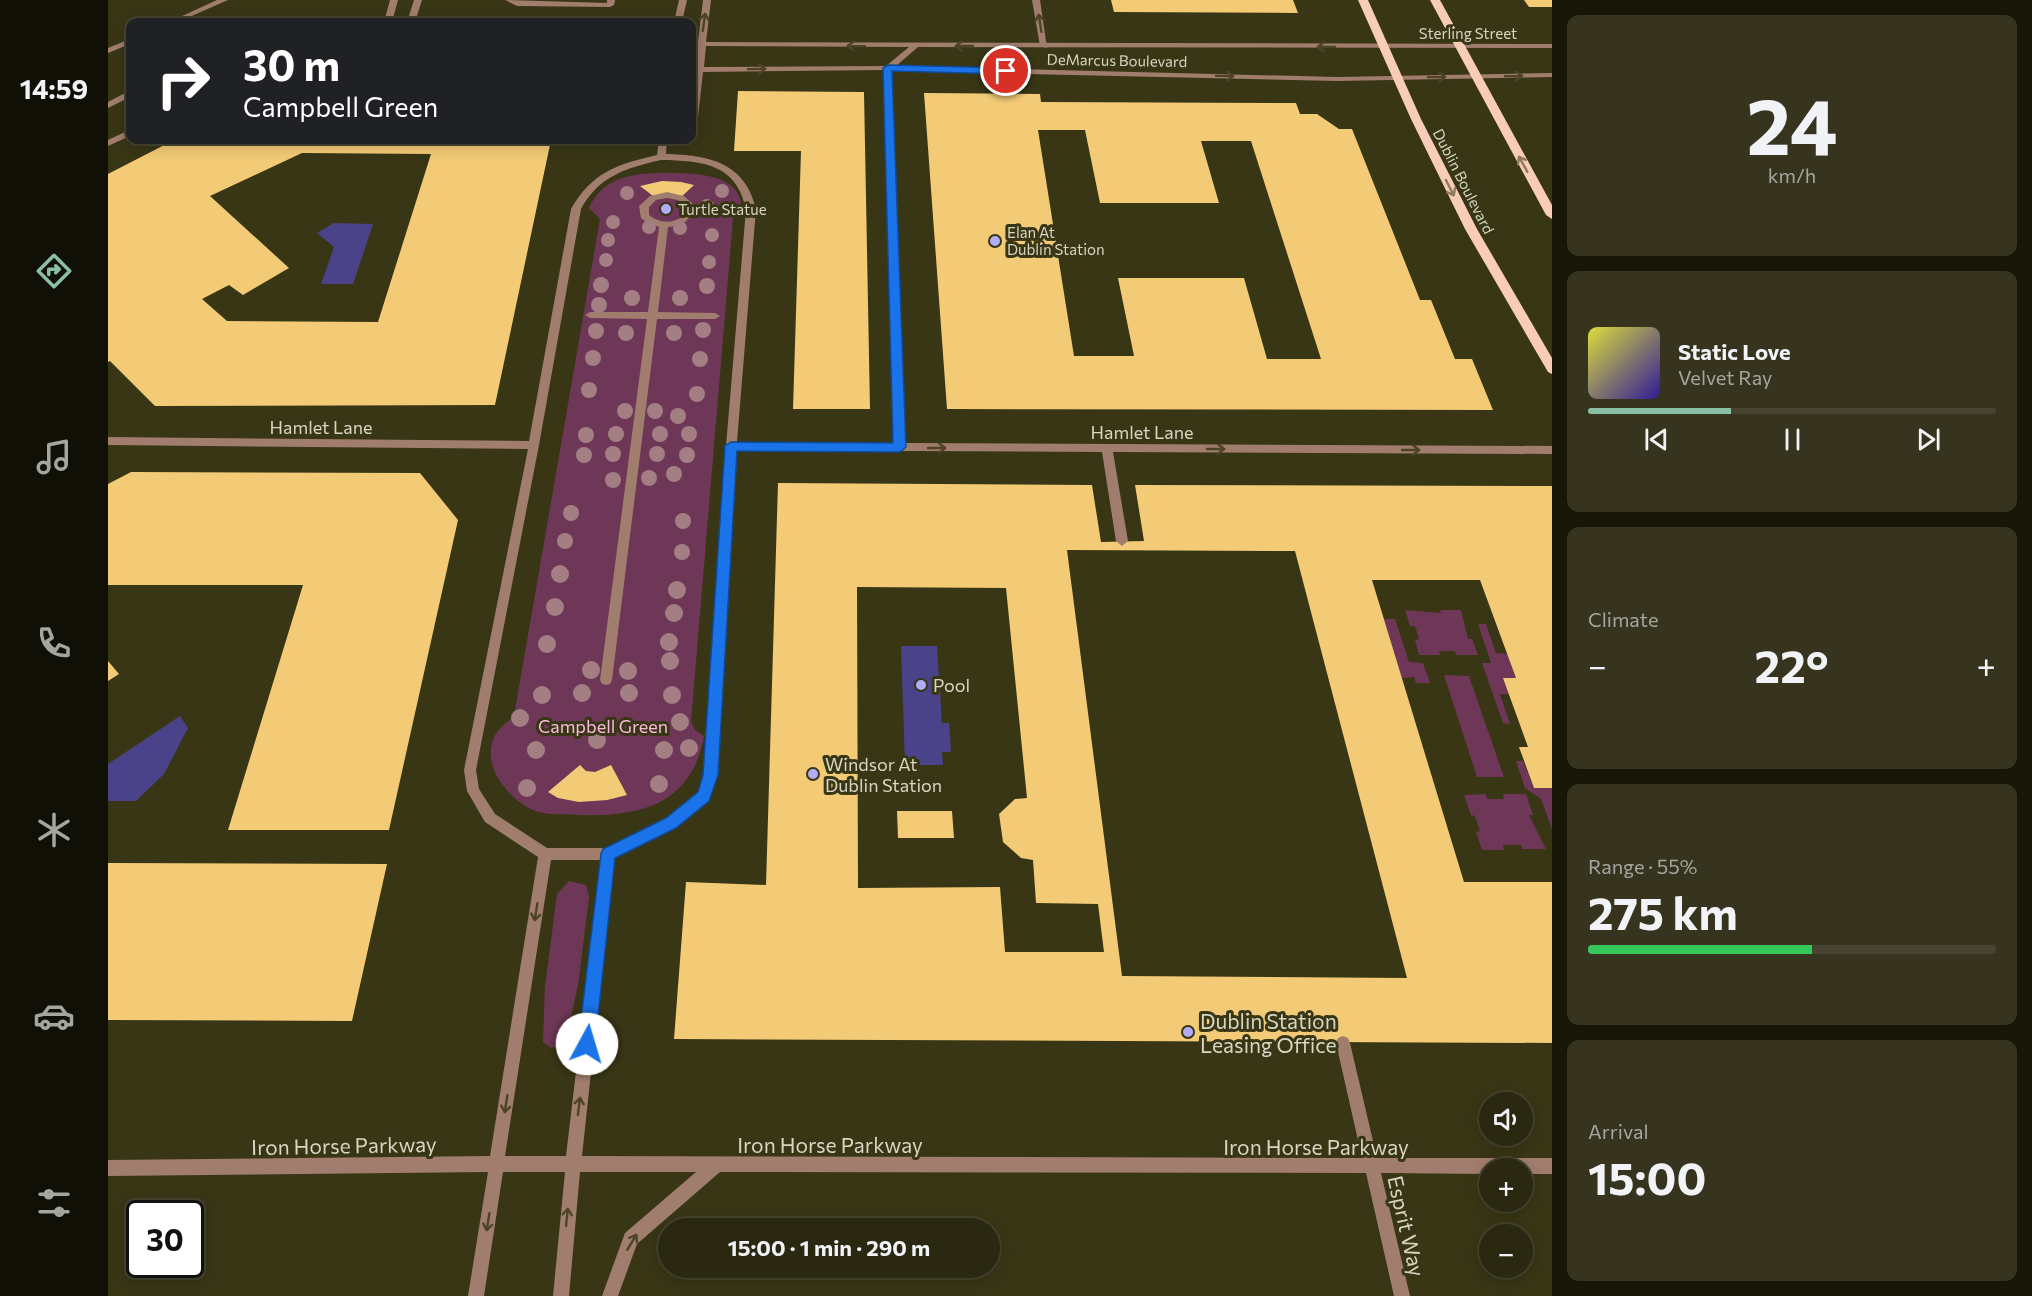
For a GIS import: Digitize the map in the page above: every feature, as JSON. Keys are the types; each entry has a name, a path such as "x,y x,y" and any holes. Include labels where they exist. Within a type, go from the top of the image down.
{"main road":[{"name":"Dublin Boulevard","path":"1363,0 1471,229 1552,369"},
{"path":"1435,0 1552,215"}],"street":[{"path":"181,18 224,0"},
{"path":"412,18 418,0"},
{"path":"509,0 517,4 610,5 611,0"},
{"path":"679,18 683,0"},
{"path":"696,66 702,44 707,0"},
{"path":"1036,0 1044,46"},
{"path":"390,18 397,1"},
{"path":"108,51 126,43"},
{"name":"DeMarcus Boulevard","path":"696,44 1384,47"},
{"path":"900,447 888,68 915,46"},
{"name":"Sterling Street","path":"1384,47 1552,46"},
{"name":"DeMarcus Boulevard","path":"696,70 888,68 1337,79 1398,78"},
{"path":"1398,78 1552,75"},
{"path":"108,105 126,96"},
{"path":"108,143 126,135"},
{"path":"661,157 663,144"},
{"path":"689,157 691,144"},
{"path":"661,157 689,157 735,174 745,184 750,195 751,209 731,446 710,775 704,796 671,823 608,854 545,854 490,818 473,791 470,770 534,445 576,209 590,186 622,166 661,157"},
{"path":"667,195 686,201 690,210 688,215 677,223 664,225 654,224 644,216 644,206 648,202 667,195"},
{"path":"606,680 664,225"},
{"path":"590,315 715,316"},
{"name":"Hamlet Lane","path":"108,441 534,445"},
{"name":"Hamlet Lane","path":"731,446 1552,450"},
{"path":"1107,448 1122,542"},
{"path":"476,1296 545,854"},
{"path":"561,1296 573,1164 608,854"},
{"name":"Esprit Way","path":"1343,1043 1402,1296"},
{"name":"Iron Horse Parkway","path":"108,1168 497,1164 1552,1166"},
{"path":"610,1296 631,1239 716,1165"}],"green space":[{"name":"Campbell Green","path":"673,173 718,178 735,190 740,199 742,211 733,219 691,722 695,730 704,736 698,759 688,777 676,791 660,802 643,809 602,815 534,811 513,796 499,780 491,760 491,750 496,733 514,716 600,219 589,208 604,188 624,177"},
{"path":"1405,610 1441,613 1440,610 1461,610 1468,639 1472,639 1478,655 1456,655 1455,651 1439,651 1440,655 1419,655 1415,640 1419,639 1415,626 1410,626"},
{"path":"1384,619 1395,619 1409,662 1423,663 1430,683 1416,683 1414,677 1401,678"},
{"path":"1478,624 1486,624 1496,653 1508,654 1516,678 1504,678 1509,694 1500,694 1510,724 1503,723 1482,663 1491,663"},
{"path":"1444,675 1469,676 1504,777 1477,777"},
{"path":"1516,761 1523,761 1534,788 1552,788 1552,829 1541,799 1525,788"},
{"path":"1486,794 1487,799 1504,799 1503,794 1526,794 1533,815 1529,815 1546,849 1522,849 1521,845 1503,845 1504,850 1482,850 1476,832 1480,831 1464,795"},
{"path":"569,881 586,885 589,897 578,985 565,1044 551,1048 543,1042 545,986 557,894"}],"shaded area":[{"path":"334,223 373,224 353,284 321,284 334,247 317,233"},
{"name":"Pool","path":"901,646 937,646 942,723 949,723 951,752 942,752 943,765 905,765"},
{"path":"180,716 188,728 164,774 136,801 108,801 108,764"}],"building":[{"path":"1111,0 1293,0 1298,13 1114,12"},
{"path":"1524,0 1552,0 1552,7 1529,7"},
{"path":"738,91 864,92 870,409 793,409 801,151 734,151"},
{"name":"Elan At Dublin Station","path":"924,93 1040,94 1041,102 1296,103 1300,114 1317,114 1339,129 1352,129 1420,300 1431,300 1455,359 1472,359 1493,410 947,409","holes":["1038,130 1085,130 1100,203 1219,203 1201,141 1251,141 1321,359 1267,359 1244,278 1118,278 1134,356 1074,356"]},
{"path":"166,144 550,144 495,405 155,406 110,361 108,362 108,174","holes":["302,153 431,154 378,322 227,321 202,299 229,285 243,295 289,268 210,196"]},
{"path":"662,181 694,185 679,199 674,196 657,199 640,186"},
{"path":"131,472 420,473 458,520 389,830 228,830 303,585 108,585 108,484"},
{"name":"Windsor At Dublin Station","path":"778,483 1092,485 1101,542 1144,541 1135,485 1552,486 1552,788 1534,788 1519,747 1528,747 1503,678 1516,678 1480,580 1372,580 1464,882 1552,882 1552,1043 674,1039 686,882 766,885","holes":["1067,550 1295,551 1407,978 1122,976","857,587 1006,588 1027,798 1015,799 999,814 1003,842 1021,858 1033,860 1036,903 1098,904 1104,952 1005,952 1000,887 858,888"]},
{"path":"108,661 119,674 108,681"},
{"path":"580,765 586,771 595,772 611,765 627,795 607,800 579,802 558,798 548,792"},
{"path":"897,811 952,811 954,838 898,838"},
{"path":"108,863 387,864 352,1021 108,1020"}],"place":[{"name":"Turtle Statue","path":"666,209"},
{"name":"Elan At Dublin Station","path":"995,241"},
{"name":"Pool","path":"921,685"},
{"name":"Windsor At Dublin Station","path":"813,774"},
{"name":"Dublin Station Leasing Office","path":"1188,1032"}],"route":[{"path":"587,1044 608,854 671,823 704,796 710,775 731,446 900,447 888,68 1006,71"}]}
